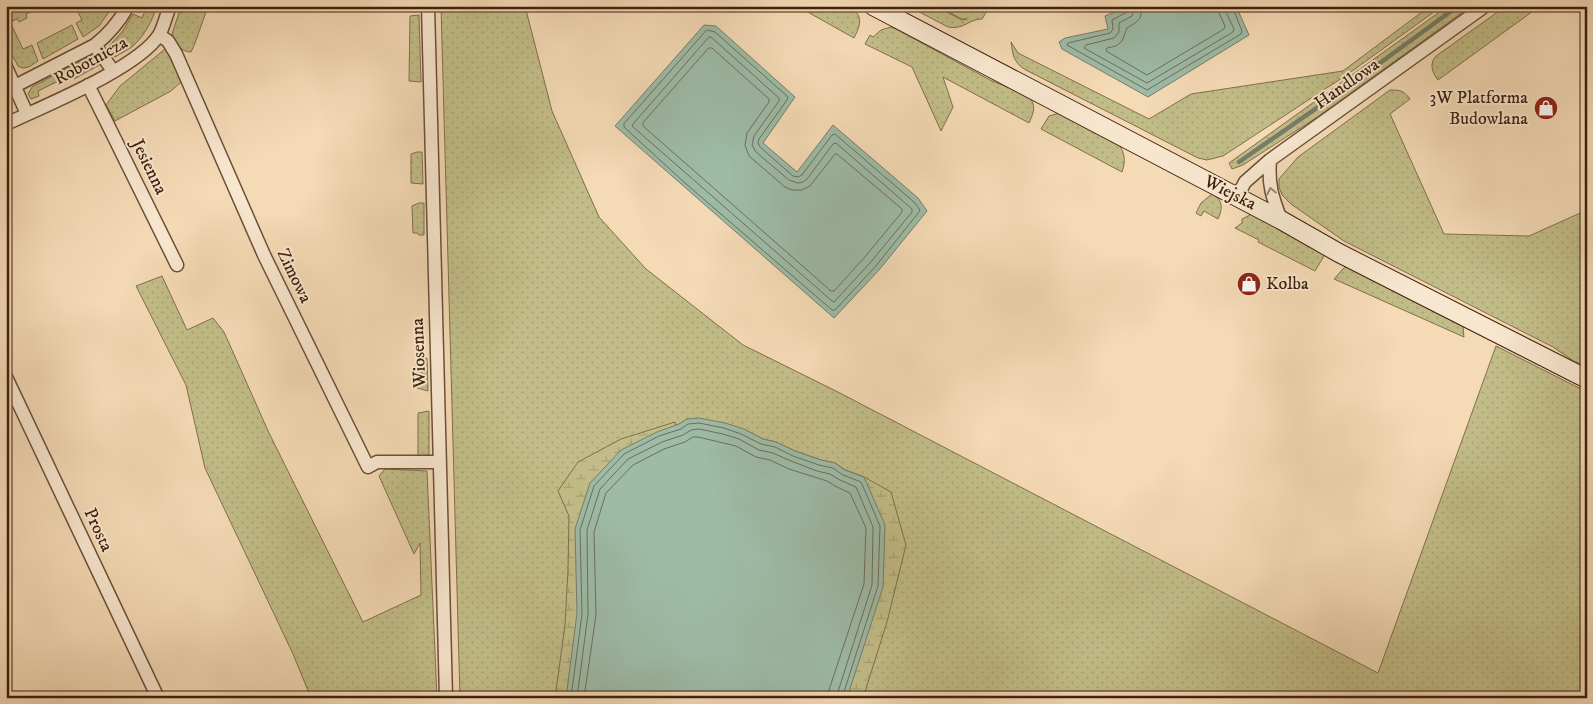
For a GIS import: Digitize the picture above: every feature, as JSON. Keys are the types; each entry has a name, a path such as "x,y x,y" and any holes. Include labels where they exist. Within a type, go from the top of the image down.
{"street":[{"path":"15,86 95,45 109,34 122,18 128,6"},
{"name":"Robotnicza","path":"6,124 88,85 144,53 159,35 170,6"},
{"name":"Wiosenna","path":"428,6 446,698"},
{"name":"Wiejska","path":"873,6 1339,252 1587,379"},
{"name":"Handlowa","path":"1237,197 1245,182 1270,160 1485,6"},
{"name":"Zimowa","path":"159,35 168,41 176,54 264,255 368,467 376,462 440,462"},
{"path":"95,45 113,71"},
{"path":"6,67 27,114"},
{"name":"Jesienna","path":"88,85 177,265"},
{"path":"1270,160 1268,178 1271,194 1281,220"},
{"name":"Prosta","path":"6,377 158,698"}],"green space":[{"path":"6,6 51,6 42,11 41,8 26,14 27,18 19,22 17,19 10,22 23,49 32,45 38,61 28,67 18,66 6,43"},
{"path":"75,6 113,6 99,26 83,37 76,23 82,20"},
{"path":"147,6 157,6 145,32 133,46 115,57 109,48 110,45 122,32 133,14 142,18"},
{"path":"190,6 199,6 202,11 206,12 191,52 187,52 181,49 172,34 179,13"},
{"path":"441,6 525,6 552,111 599,217 646,269 743,345 836,391 1378,673 1496,346 1587,392 1587,696 1583,698 847,698 864,477 845,470 835,463 795,451 743,429 687,419 657,432 566,698 460,698"},
{"path":"797,6 848,6 857,13 860,20 854,38"},
{"path":"908,6 935,6 962,20 967,19 962,19 937,6 990,6 982,19 977,19 954,28 948,27"},
{"path":"1430,6 1442,6 1348,74 1223,156 1207,160 1198,158 1024,69 1014,57 1011,42 1018,53 1149,119 1191,94 1343,71"},
{"path":"1448,6 1471,6 1319,116 1243,165 1232,169 1229,163"},
{"path":"1506,6 1540,6 1438,80 1432,68 1436,56"},
{"path":"419,15 421,82 409,81 410,16"},
{"path":"72,25 78,39 43,59 37,43"},
{"path":"891,27 990,80 1027,95 1034,108 1029,123 943,77 953,107 941,131 912,67 865,44 870,35 873,37 881,30"},
{"path":"165,49 169,51 174,59 181,82 171,91 115,121 106,105 120,86"},
{"path":"89,56 96,56 101,64 74,79 71,75 38,91 39,96 31,99 28,94 32,87"},
{"path":"1390,90 1402,92 1410,99 1390,114 1444,234 1529,236 1587,210 1587,364 1575,362 1553,347 1344,241 1291,204 1282,195 1279,179 1298,157"},
{"path":"1060,113 1118,143 1124,157 1122,172 1041,129 1049,116"},
{"path":"422,152 423,184 411,183 411,154"},
{"path":"1212,194 1221,205 1218,219 1204,211 1201,216 1196,213 1201,203"},
{"path":"424,203 424,235 413,233 412,206"},
{"path":"1252,214 1325,252 1315,271 1235,228 1242,223 1242,219"},
{"path":"1349,265 1460,322 1463,327 1464,337 1334,279"},
{"path":"162,276 187,330 213,318 224,332 269,433 363,622 421,595 420,543 414,554 379,476 385,469 427,471 437,698 311,698 293,654 205,468 186,385 136,286"},
{"path":"427,358 428,391 417,388 416,361"},
{"path":"429,411 429,455 418,456 418,413"},
{"path":"675,422 679,441 588,698 555,698 565,625 569,516 558,491 578,462 621,439"},
{"path":"835,463 845,470 864,477 891,492 906,545 887,622 863,698 813,698"}],"water":[{"path":"1129,6 1236,6 1249,35 1148,97 1062,49 1059,42 1065,38 1108,29 1105,16"},
{"path":"704,25 716,26 795,97 763,143 797,172 833,125 918,198 927,211 879,270 834,318 615,126"},
{"path":"699,418 744,429 763,439 776,442 795,451 835,463 845,470 864,477 885,525 883,587 847,698 566,698 577,613 575,529 590,483 621,450 687,419"}],"waterway":[{"path":"1239,162 1354,82 1458,6"}],"place":[{"name":"3W Platforma Budowlana","path":"1546,108"},
{"name":"Kolba","path":"1249,284"}]}
